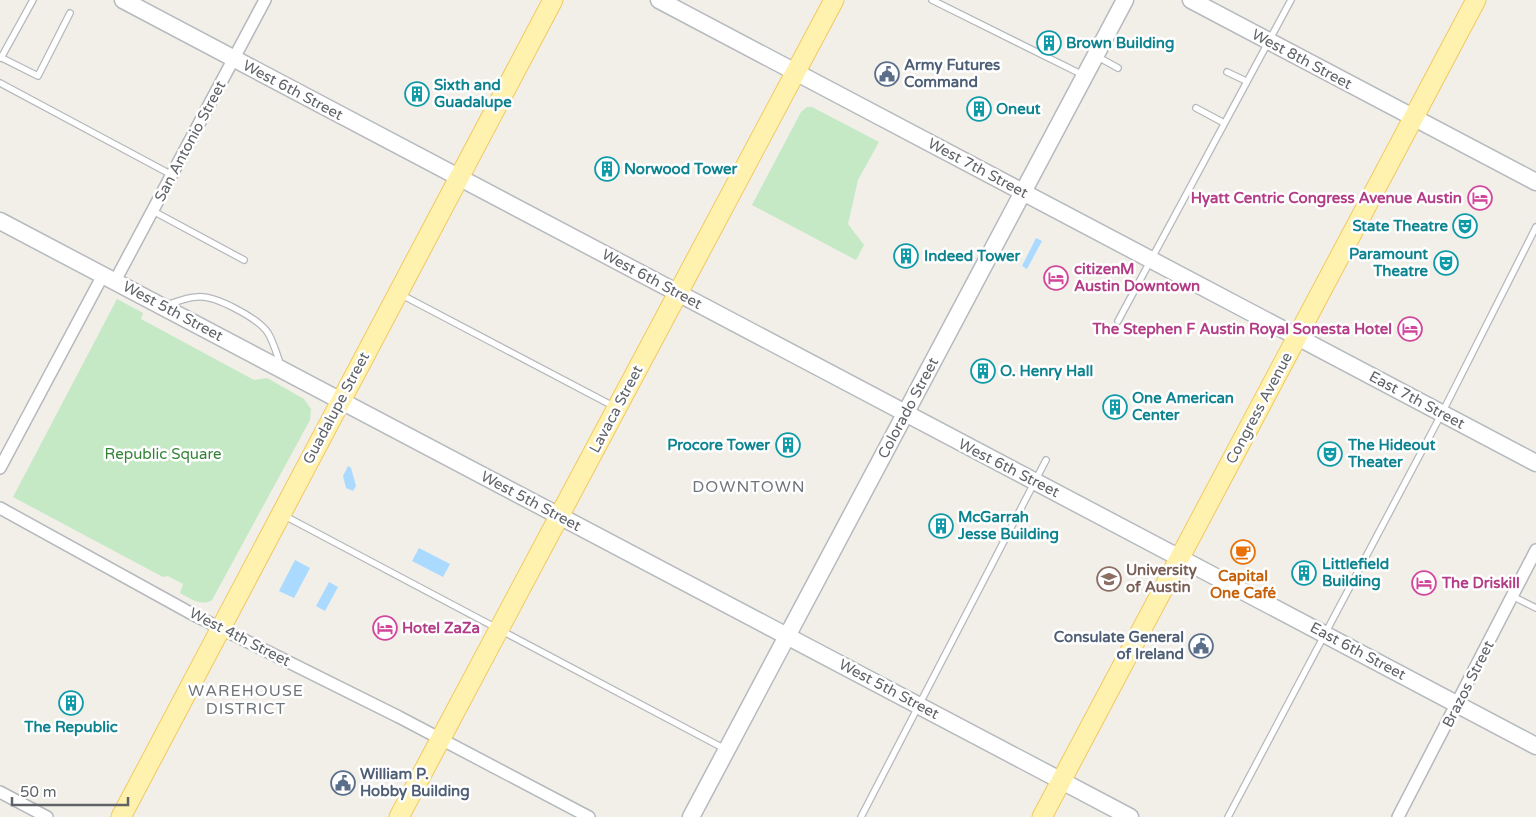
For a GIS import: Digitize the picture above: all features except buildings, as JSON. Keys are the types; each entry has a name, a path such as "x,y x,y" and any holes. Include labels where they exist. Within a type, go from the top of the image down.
{"main road":[{"name":"West 6th Street","path":"123,0 1180,558"},
{"name":"Guadalupe Street","path":"121,817 220,626 553,0"},
{"name":"West 7th Street","path":"659,0 1297,337"},
{"name":"Lavaca Street","path":"399,817 834,0"},
{"name":"Colorado Street","path":"691,817 1126,0"},
{"name":"West 8th Street","path":"1190,0 1536,182"},
{"name":"Congress Avenue","path":"1042,817 1476,0"},
{"name":"West 5th Street","path":"0,221 1130,817"},
{"name":"East 7th Street","path":"1297,337 1536,463"},
{"name":"East 6th Street","path":"1180,558 1536,746"}],"street":[{"name":"San Antonio Street","path":"0,468 109,278 153,211 265,0"},
{"name":"West 4th Street","path":"0,508 194,615 220,626 441,739 589,817"},
{"name":"Brazos Street","path":"1398,817 1536,550"},
{"path":"0,792 47,817"}],"lane":[{"path":"33,0 0,58 38,76 70,14"},
{"path":"932,0 1085,76"},
{"path":"1118,321 1291,0"},
{"path":"1096,56 1118,68"},
{"path":"1228,72 1246,81"},
{"path":"0,83 172,175"},
{"path":"1196,108 1224,123"},
{"path":"153,211 244,260"},
{"path":"1228,817 1442,413 1536,227"},
{"path":"398,293 616,408"},
{"path":"162,306 196,296 206,297 256,321 269,335 283,370"},
{"path":"861,817 1046,460"},
{"path":"280,514 727,750"},
{"path":"1512,596 1536,608"}],"green space":[{"path":"807,107 812,107 879,142 858,180 848,224 864,245 856,260 752,205 801,112"},
{"name":"Republic Square","path":"117,299 143,313 141,319 254,380 267,378 304,399 311,409 310,420 212,600 208,602 196,601 180,593 183,584 168,576 163,577 13,497"}],"water":[{"path":"1036,238 1042,241 1027,269 1022,266"},
{"path":"348,466 351,468 356,486 353,491 346,488 343,476"},
{"path":"419,548 450,564 443,577 412,561"},
{"path":"295,560 310,568 294,598 279,591"},
{"path":"329,582 338,587 325,611 316,606"}],"place":[{"name":"Brown Building","path":"1049,43"},
{"name":"Army Futures Command","path":"887,74"},
{"name":"Sixth and Guadalupe","path":"417,94"},
{"name":"Oneut","path":"979,109"},
{"name":"Norwood Tower","path":"607,169"},
{"name":"Hyatt Centric Congress Avenue Austin","path":"1480,198"},
{"name":"State Theatre","path":"1465,226"},
{"name":"Indeed Tower","path":"906,256"},
{"name":"Paramount Theatre","path":"1446,263"},
{"name":"citizenM Austin Downtown","path":"1056,278"},
{"name":"The Stephen F Austin Royal Sonesta Hotel","path":"1410,329"},
{"name":"O. Henry Hall","path":"983,371"},
{"name":"One American Center","path":"1115,407"},
{"name":"Procore Tower","path":"788,445"},
{"name":"The Hideout Theater","path":"1330,454"},
{"name":"McGarrah Jesse Building","path":"941,526"},
{"name":"Capital One Café","path":"1243,552"},
{"name":"Littlefield Building","path":"1304,573"},
{"name":"University of Austin","path":"1109,579"},
{"name":"The Driskill","path":"1424,583"},
{"name":"Hotel ZaZa","path":"385,628"},
{"name":"Consulate General of Ireland","path":"1201,646"},
{"name":"The Republic","path":"71,703"},
{"name":"William P. Hobby Building","path":"343,783"}],"district":[{"name":"DOWNTOWN","path":"749,486"},
{"name":"WAREHOUSE DISTRICT","path":"246,699"}]}
